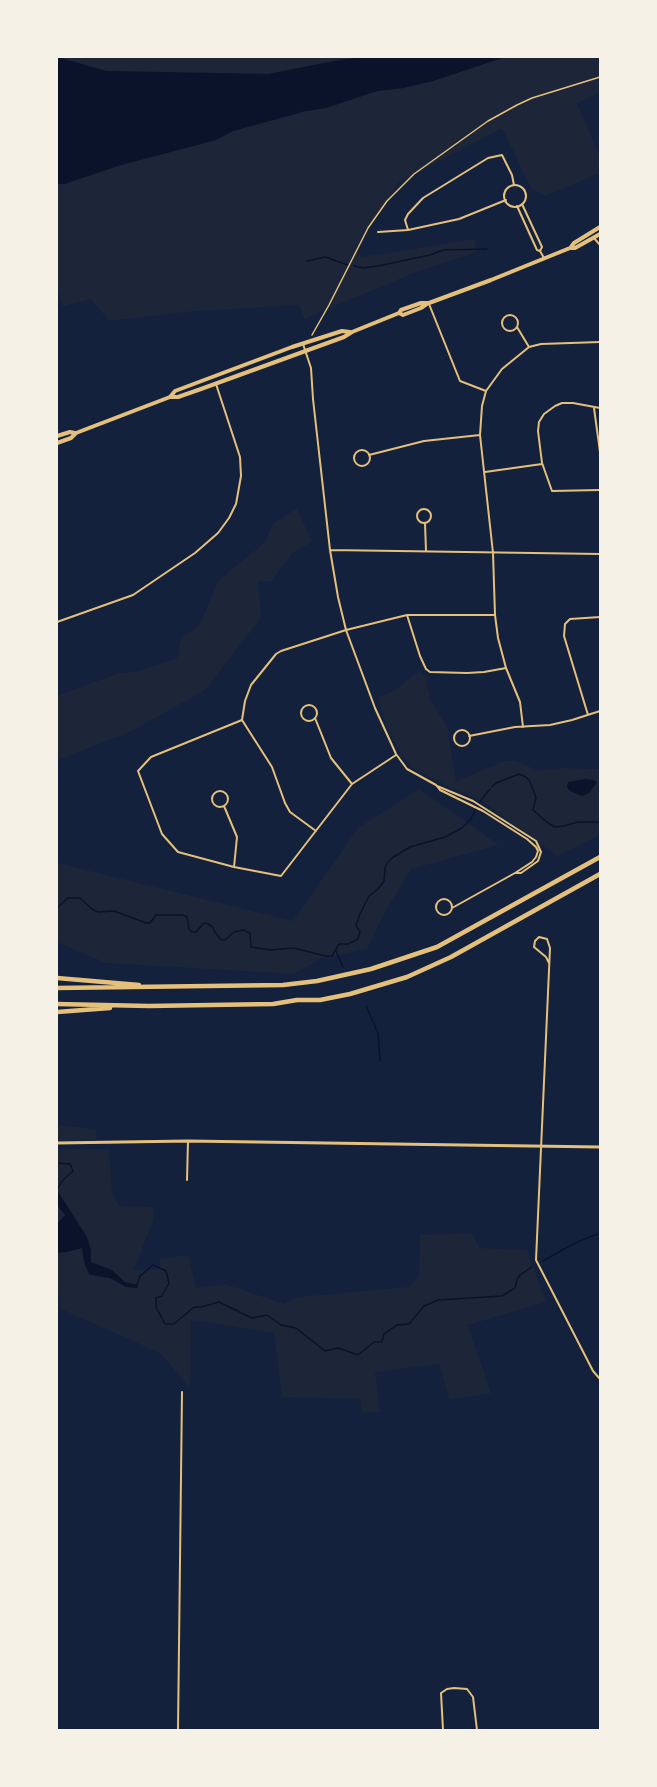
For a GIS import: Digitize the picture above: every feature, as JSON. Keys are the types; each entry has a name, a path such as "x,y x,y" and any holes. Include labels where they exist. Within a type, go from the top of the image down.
{"highway":[{"path":"57,988 283,985 317,981 371,969 437,947 600,857"},
{"path":"57,1004 149,1006 273,1004 297,1000 320,1000 350,994 387,984 451,957 600,874"},
{"path":"57,978 175,987"},
{"path":"57,1012 149,1006"}],"main road":[{"path":"570,248 574,243 600,227"},
{"path":"57,436 70,432 75,433 170,397 178,397 216,384 344,337 399,313 403,315 412,312 429,303 575,248 600,234"},
{"path":"170,397 175,391 303,344 342,331 352,332"},
{"path":"57,443 71,438 75,433"}],"street":[{"path":"408,230 405,220 423,198 488,158 502,154 514,185"},
{"path":"514,185 520,186 525,191 522,204 517,206 511,205 506,200 506,190 514,185"},
{"path":"378,232 408,230 459,219 506,200"},
{"path":"522,204 542,247 540,251"},
{"path":"517,206 537,250 544,259"},
{"path":"594,238 600,245"},
{"path":"429,303 460,381 486,391"},
{"path":"517,327 507,330 502,324 503,319 509,315 514,316 518,322 517,327 529,347"},
{"path":"523,727 520,702 506,668 495,615 493,553 480,435 482,406 486,391 502,369 529,347 542,344 600,342"},
{"path":"303,344 311,368 330,550 338,597 346,630 375,708 396,754 407,769 440,790 472,803 536,841 541,852 538,861 521,873 516,873 452,908 450,913 443,915 438,913 436,906 440,900 447,900 452,908"},
{"path":"57,622 133,595 195,553 218,533 230,518 236,504 241,476 240,457 216,384"},
{"path":"600,408 562,403 544,414 539,422 538,431 542,464 552,491 600,490"},
{"path":"594,408 600,452"},
{"path":"369,455 424,441 480,435"},
{"path":"361,450 366,451 369,455 370,460 365,465 360,465 355,460 356,453 361,450"},
{"path":"485,472 542,464"},
{"path":"423,508 428,509 431,516 430,520 425,523 419,521 417,517 419,510 423,508"},
{"path":"425,523 426,551"},
{"path":"330,550 600,554"},
{"path":"316,831 290,812 272,767 242,720 245,701 251,686 276,654 346,630 407,615 495,615"},
{"path":"407,615 420,656 426,669 430,672 466,673 506,668"},
{"path":"588,715 564,636 565,624 570,619 600,617"},
{"path":"315,718 307,720 303,717 301,712 303,707 308,705 315,707 317,711 315,718 331,758 352,784"},
{"path":"469,736 550,725 600,711"},
{"path":"242,720 151,757 138,771 162,834 178,852 234,867 281,876 352,784 396,754"},
{"path":"461,730 469,736 469,741 464,746 458,746 454,740 455,735 461,730"},
{"path":"217,792 225,793 228,797 228,802 224,806 217,807 213,803 217,792"},
{"path":"224,806 237,837 234,867"},
{"path":"549,963 546,957 534,947 539,937 546,937 550,943 536,1260 596,1376 600,1379"},
{"path":"187,1180 188,1141"},
{"path":"57,1143 188,1141 600,1147"},
{"path":"178,1730 182,1392"},
{"path":"443,1730 441,1693 454,1688 467,1689 473,1697 477,1730"}],"path":[{"path":"311,336 368,228 387,201 414,174 488,121 517,105 532,98 600,77"}],"shaded area":[{"path":"57,57 106,71 268,74 345,59 505,57 433,81 377,91 326,108 306,111 233,131 216,140 121,165 64,184 57,184"},
{"path":"59,57 375,57 345,59 268,74 106,71"},
{"path":"505,57 600,57 600,93 577,103 600,157 600,173 545,196 531,188 502,128 398,183 356,248 361,257 475,239 476,252 416,272 304,319 299,305 184,312 109,321 91,299 63,306 57,288 57,184 65,184 121,165 216,140 233,131 306,111 326,108 377,91 433,81"},
{"path":"297,508 312,542 292,553 271,581 258,581 261,618 205,690 128,733 57,760 57,696 119,673 135,672 177,658 181,638 199,626 218,581 264,543 273,524"},
{"path":"419,671 425,675 430,699 449,730 456,781 505,761 516,761 539,771 562,768 600,769 600,835 557,856 481,800 414,769 401,756 387,728 377,697 394,691"},
{"path":"585,779 597,782 589,793 582,796 570,791 567,787 568,782"},
{"path":"419,789 499,845 411,869 385,912 367,949 320,959 294,974 106,963 57,942 57,863 293,921 358,828"},
{"path":"57,1125 96,1129 97,1140 57,1141"},
{"path":"57,1149 109,1149 112,1193 119,1206 154,1207 153,1220 134,1270 160,1269 160,1259 188,1255 196,1288 225,1284 284,1304 298,1297 409,1287 419,1277 420,1235 472,1233 479,1248 527,1250 546,1302 468,1325 491,1393 449,1400 440,1364 375,1372 380,1412 362,1413 360,1399 282,1397 274,1333 191,1320 190,1388 160,1353 61,1309 57,1287"},
{"path":"57,1190 87,1237 91,1250 91,1262 112,1270 125,1282 138,1285 137,1288 126,1287 110,1278 89,1274 82,1248 57,1253 57,1224 65,1215 57,1205"}],"waterway":[{"path":"354,266 363,268 378,266 443,250 487,249"},
{"path":"307,261 325,257 348,265"},
{"path":"492,787 496,783 519,774 529,780 536,797 533,810 548,823 555,827 578,822 600,822"},
{"path":"57,908 68,898 80,898 98,912 114,911 146,923 150,923 156,915 183,915 187,917 189,929 192,932 196,932 206,923 212,926 221,940 225,940 234,932 243,930 250,933 251,947 270,950 294,948 332,956 339,944 348,944 358,939 360,932 356,925 360,914 369,896 384,881 387,863 410,847 445,837 462,828 470,820 490,789"},
{"path":"336,951 343,967"},
{"path":"366,1006 378,1033 380,1061"},
{"path":"57,1163 70,1164 73,1171 62,1181 57,1190"},
{"path":"543,1261 573,1244 600,1234"},
{"path":"137,1285 140,1276 153,1265 166,1271 169,1283 162,1296 156,1298 156,1307 165,1324 174,1324 194,1307 219,1302 252,1318 267,1315 281,1325 296,1328 325,1351 338,1348 358,1355 374,1342 382,1342 384,1334 397,1325 409,1324 424,1306 438,1300 502,1296 515,1288 520,1275 532,1267"}]}
